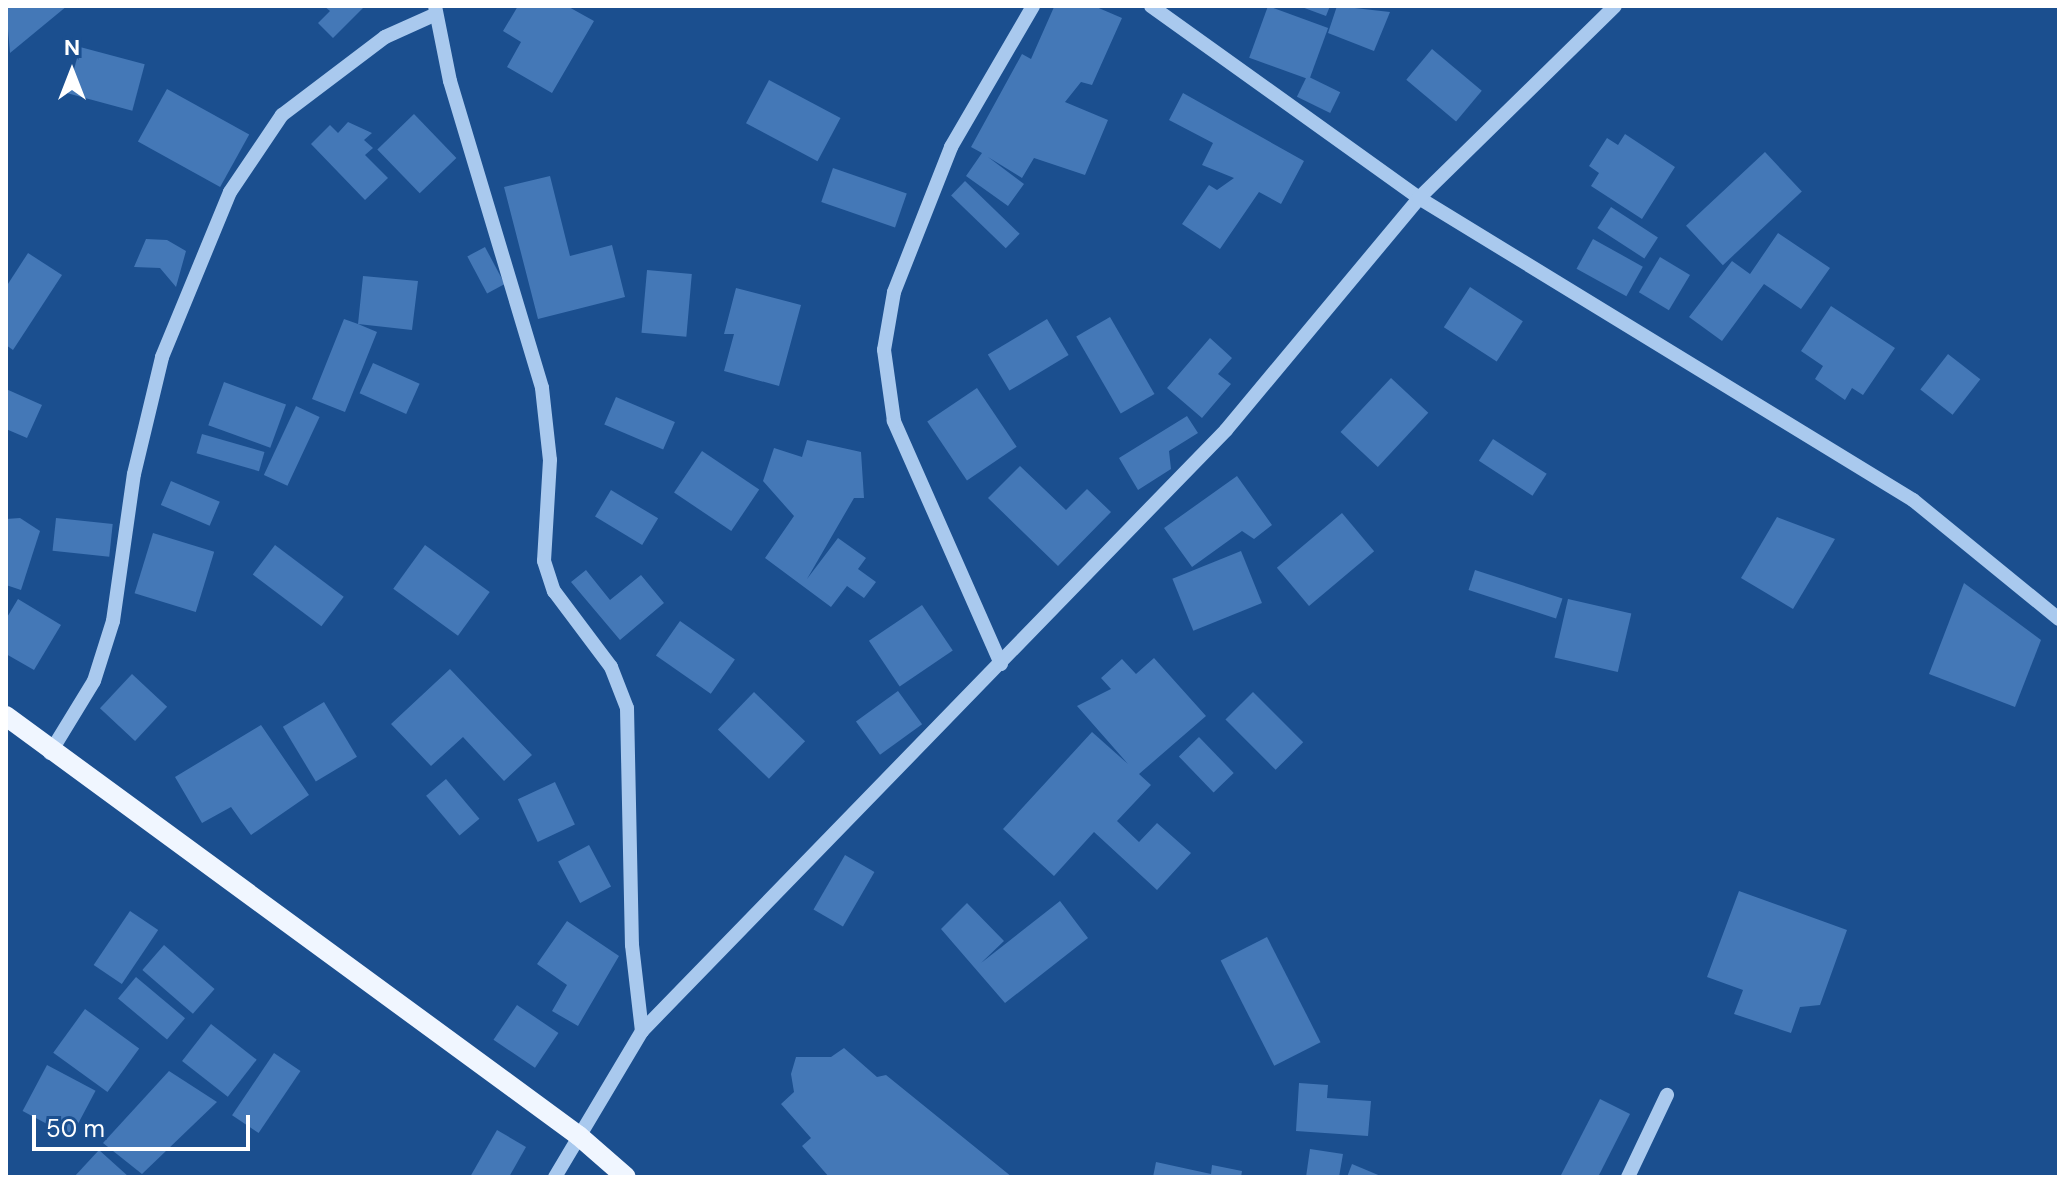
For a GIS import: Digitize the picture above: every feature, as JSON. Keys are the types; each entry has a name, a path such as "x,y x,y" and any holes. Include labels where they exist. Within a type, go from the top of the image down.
{"main road":[{"path":"6,716 50,753 579,1136 626,1177"}],"street":[{"path":"1001,664 894,421 884,350 894,292 951,147 1033,6"},
{"path":"1151,6 1242,77 1419,198 1913,500 2059,619"},
{"path":"555,1177 642,1031 1226,430 1419,198 1615,6"},
{"path":"50,753 94,681 113,621 134,474 162,357 230,192 282,115 385,37 434,10 542,388 550,460 544,561 554,591 611,667 627,708 632,945 642,1031"},
{"path":"1628,1177 1667,1095"}],"building":[{"path":"6,6 67,6 10,53"},
{"path":"324,6 365,6 333,38 318,23 330,11"},
{"path":"518,6 567,6 594,21 552,93 507,67 521,42 503,31"},
{"path":"1094,6 1122,18 1092,85 1081,82 1065,102 1108,120 1085,175 1034,158 1022,178 988,157 1024,184 1008,206 966,176 982,153 971,147 1022,54 1031,59 1054,7"},
{"path":"1268,6 1328,28 1309,80 1249,58"},
{"path":"1299,6 1330,6 1326,16"},
{"path":"1337,6 1390,12 1374,51 1328,33"},
{"path":"80,47 145,64 132,111 68,93"},
{"path":"1432,49 1482,91 1456,121 1406,80"},
{"path":"1307,76 1340,92 1330,113 1297,97"},
{"path":"769,80 841,118 818,161 746,123"},
{"path":"167,89 249,135 220,187 138,141"},
{"path":"1183,93 1304,161 1281,204 1259,192 1220,249 1182,224 1209,185 1217,190 1234,178 1202,165 1213,143 1169,120"},
{"path":"414,114 456,158 420,193 377,149"},
{"path":"348,122 372,133 364,140 373,148 365,155 388,178 365,200 311,144 330,125 338,133"},
{"path":"1625,134 1675,167 1642,219 1591,186 1599,173 1589,166 1607,138 1618,145"},
{"path":"1765,152 1802,191 1723,265 1686,226"},
{"path":"833,168 907,193 895,227 821,202"},
{"path":"550,176 570,256 612,245 625,297 538,319 504,187"},
{"path":"965,181 1020,234 1006,248 951,195"},
{"path":"1611,207 1658,237 1644,258 1597,228"},
{"path":"1778,233 1830,268 1801,309 1764,284 1722,341 1689,317 1732,261 1750,274"},
{"path":"146,239 167,240 186,251 176,287 160,268 134,267"},
{"path":"1593,239 1643,267 1626,296 1577,269"},
{"path":"485,247 505,284 487,293 467,256"},
{"path":"28,253 62,275 13,350 6,345 6,287"},
{"path":"1660,257 1690,275 1669,310 1639,292"},
{"path":"647,270 692,274 686,337 642,333"},
{"path":"363,276 418,281 412,330 358,324"},
{"path":"1470,287 1523,321 1497,362 1444,327"},
{"path":"736,288 801,305 779,386 724,371 734,334 724,334"},
{"path":"1831,306 1895,348 1863,395 1852,388 1845,400 1815,379 1823,366 1801,351"},
{"path":"1110,317 1154,394 1121,414 1076,336"},
{"path":"344,319 377,332 345,412 312,399"},
{"path":"1047,319 1069,355 1009,391 988,355"},
{"path":"1210,338 1232,358 1218,374 1231,384 1202,418 1167,388"},
{"path":"1948,354 1980,379 1953,415 1920,389"},
{"path":"373,363 420,384 406,414 360,393"},
{"path":"1391,378 1428,413 1378,467 1341,432"},
{"path":"224,382 286,405 270,448 208,425"},
{"path":"977,388 1017,447 967,480 927,422"},
{"path":"6,389 42,405 27,438 6,429"},
{"path":"616,397 675,422 663,450 604,425"},
{"path":"296,406 320,417 287,486 264,475"},
{"path":"1187,416 1198,433 1169,451 1171,469 1138,490 1119,458"},
{"path":"202,434 264,452 259,471 196,453"},
{"path":"1493,439 1547,474 1533,496 1479,461"},
{"path":"807,440 861,452 864,498 854,498 807,579 838,538 866,558 858,569 876,582 864,598 847,586 831,607 765,558 794,516 763,481 774,448 802,457"},
{"path":"702,451 759,490 731,531 674,492"},
{"path":"1020,466 1066,510 1087,489 1111,512 1058,566 988,498"},
{"path":"1237,476 1272,525 1254,539 1242,531 1192,567 1164,528"},
{"path":"171,481 220,502 210,526 161,505"},
{"path":"611,490 658,518 642,545 595,517"},
{"path":"1342,513 1374,551 1309,606 1277,568"},
{"path":"1777,517 1835,539 1793,609 1741,578"},
{"path":"20,518 40,531 21,590 6,585 6,519"},
{"path":"56,518 113,524 109,557 53,551"},
{"path":"153,533 214,552 196,612 135,593"},
{"path":"275,545 344,597 321,626 253,575"},
{"path":"425,545 490,592 458,636 393,589"},
{"path":"1241,551 1262,603 1193,631 1172,579"},
{"path":"586,570 610,600 641,575 664,603 620,640 571,582"},
{"path":"1475,570 1562,598 1556,618 1469,590"},
{"path":"1964,583 2041,640 2015,707 1929,674"},
{"path":"18,599 61,625 34,670 6,654 6,619"},
{"path":"1568,599 1631,614 1618,672 1555,657"},
{"path":"922,605 953,651 900,686 869,641"},
{"path":"680,621 735,659 711,694 656,655"},
{"path":"1154,658 1206,716 1139,774 1151,785 1117,821 1139,842 1157,823 1191,853 1157,890 1094,832 1054,876 1003,829 1092,732 1128,764 1077,706 1111,689 1101,678 1122,659 1136,674"},
{"path":"450,669 532,755 504,781 463,737 431,766 391,724"},
{"path":"132,674 167,707 135,741 100,708"},
{"path":"898,691 922,724 880,755 856,722"},
{"path":"754,692 805,741 769,779 718,729"},
{"path":"1253,692 1303,742 1276,770 1225,720"},
{"path":"324,702 357,757 316,782 283,727"},
{"path":"261,725 309,795 251,835 231,807 202,823 175,777"},
{"path":"1199,737 1234,773 1214,792 1179,756"},
{"path":"446,779 479,819 460,836 426,796"},
{"path":"555,782 575,825 538,842 518,799"},
{"path":"589,845 611,886 580,903 558,861"},
{"path":"845,855 874,872 843,927 814,910"},
{"path":"1739,891 1847,930 1820,1005 1800,1007 1791,1033 1734,1014 1743,990 1707,977"},
{"path":"1060,901 1088,938 1005,1003 941,929 967,903 1004,941 981,963"},
{"path":"130,911 158,930 122,984 94,965"},
{"path":"567,921 619,956 578,1026 552,1011 567,985 537,964"},
{"path":"1267,937 1321,1042 1274,1066 1221,961"},
{"path":"164,945 215,989 193,1014 142,970"},
{"path":"136,977 185,1018 167,1040 118,998"},
{"path":"517,1005 558,1033 535,1068 494,1040"},
{"path":"85,1009 139,1048 107,1092 53,1053"},
{"path":"211,1024 257,1060 228,1097 182,1061"},
{"path":"844,1048 877,1077 886,1075 1012,1177 829,1177 802,1146 811,1138 781,1104 794,1092 791,1074 796,1057 831,1057"},
{"path":"274,1053 301,1071 259,1133 232,1115"},
{"path":"47,1065 96,1091 71,1137 23,1111"},
{"path":"169,1071 217,1102 142,1174 103,1143"},
{"path":"1299,1083 1328,1085 1327,1098 1371,1101 1368,1136 1296,1131"},
{"path":"1600,1099 1630,1114 1598,1177 1560,1177"},
{"path":"497,1130 526,1147 509,1177 470,1177"},
{"path":"1310,1149 1343,1154 1339,1177 1306,1177"},
{"path":"99,1150 129,1177 74,1177"},
{"path":"1156,1162 1211,1174 1212,1165 1242,1171 1241,1177 1153,1177"},
{"path":"1352,1164 1383,1177 1347,1177"}]}
